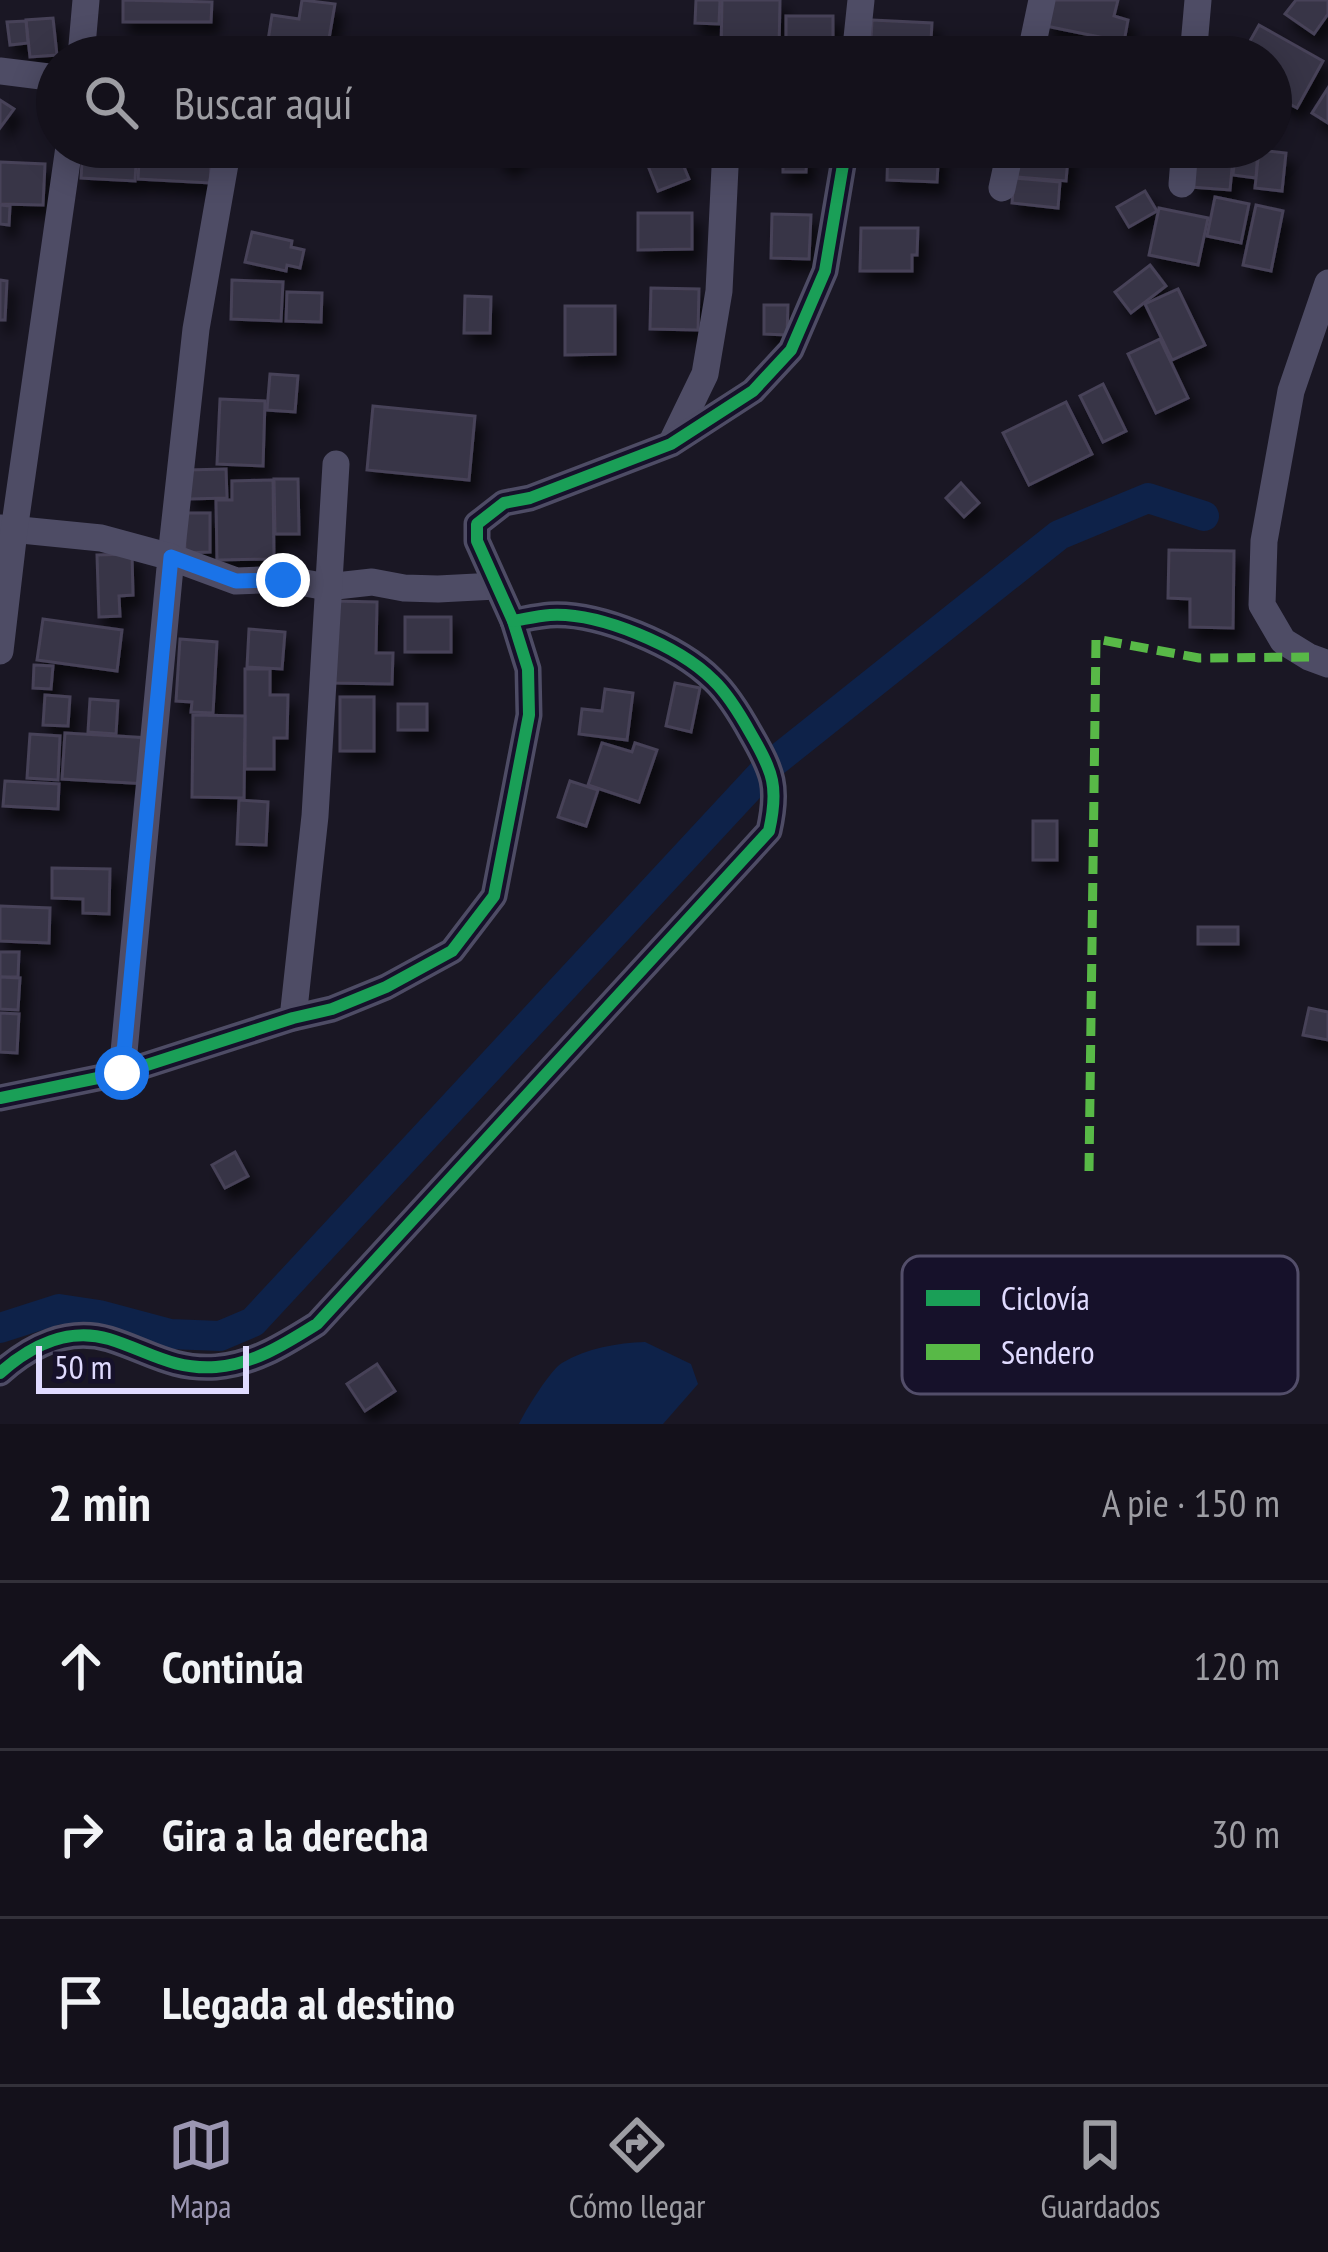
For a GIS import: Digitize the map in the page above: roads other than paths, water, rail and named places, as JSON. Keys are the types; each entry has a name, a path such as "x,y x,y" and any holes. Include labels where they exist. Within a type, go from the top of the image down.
{"street":[{"path":"83,36 86,0"},
{"path":"858,36 861,0"},
{"path":"1034,36 1042,0"},
{"path":"1195,36 1198,0"},
{"path":"0,71 36,75"},
{"path":"0,651 7,530 66,168"},
{"path":"122,1073 196,329 224,168"},
{"path":"671,444 705,374 719,291 725,168"},
{"path":"0,1098 122,1073 332,1009 386,987 452,951 494,896 530,715 528,670 513,621 477,541 477,524 504,503 530,498 671,444 754,391 791,350 825,271 842,168"},
{"path":"1002,188 1006,168"},
{"path":"1182,184 1183,168"},
{"path":"1328,283 1291,392 1264,541 1262,605 1283,641 1328,664"},
{"path":"293,1018 315,816 337,464"},
{"path":"7,530 101,538 236,581 283,580 327,587 372,582 438,590 496,586"},
{"path":"0,1373 24,1352 63,1336 106,1338 171,1364 216,1367 268,1355 317,1324 769,831 776,800 769,766 743,719 713,680 670,650 622,627 554,615 513,621"}],"water":[{"path":"645,1342 691,1364 698,1384 663,1424 519,1424 562,1363 602,1347"}],"waterway":[{"path":"0,1328 59,1309 170,1334 220,1336 253,1322 769,766 1059,535 1148,498 1204,516"}]}
